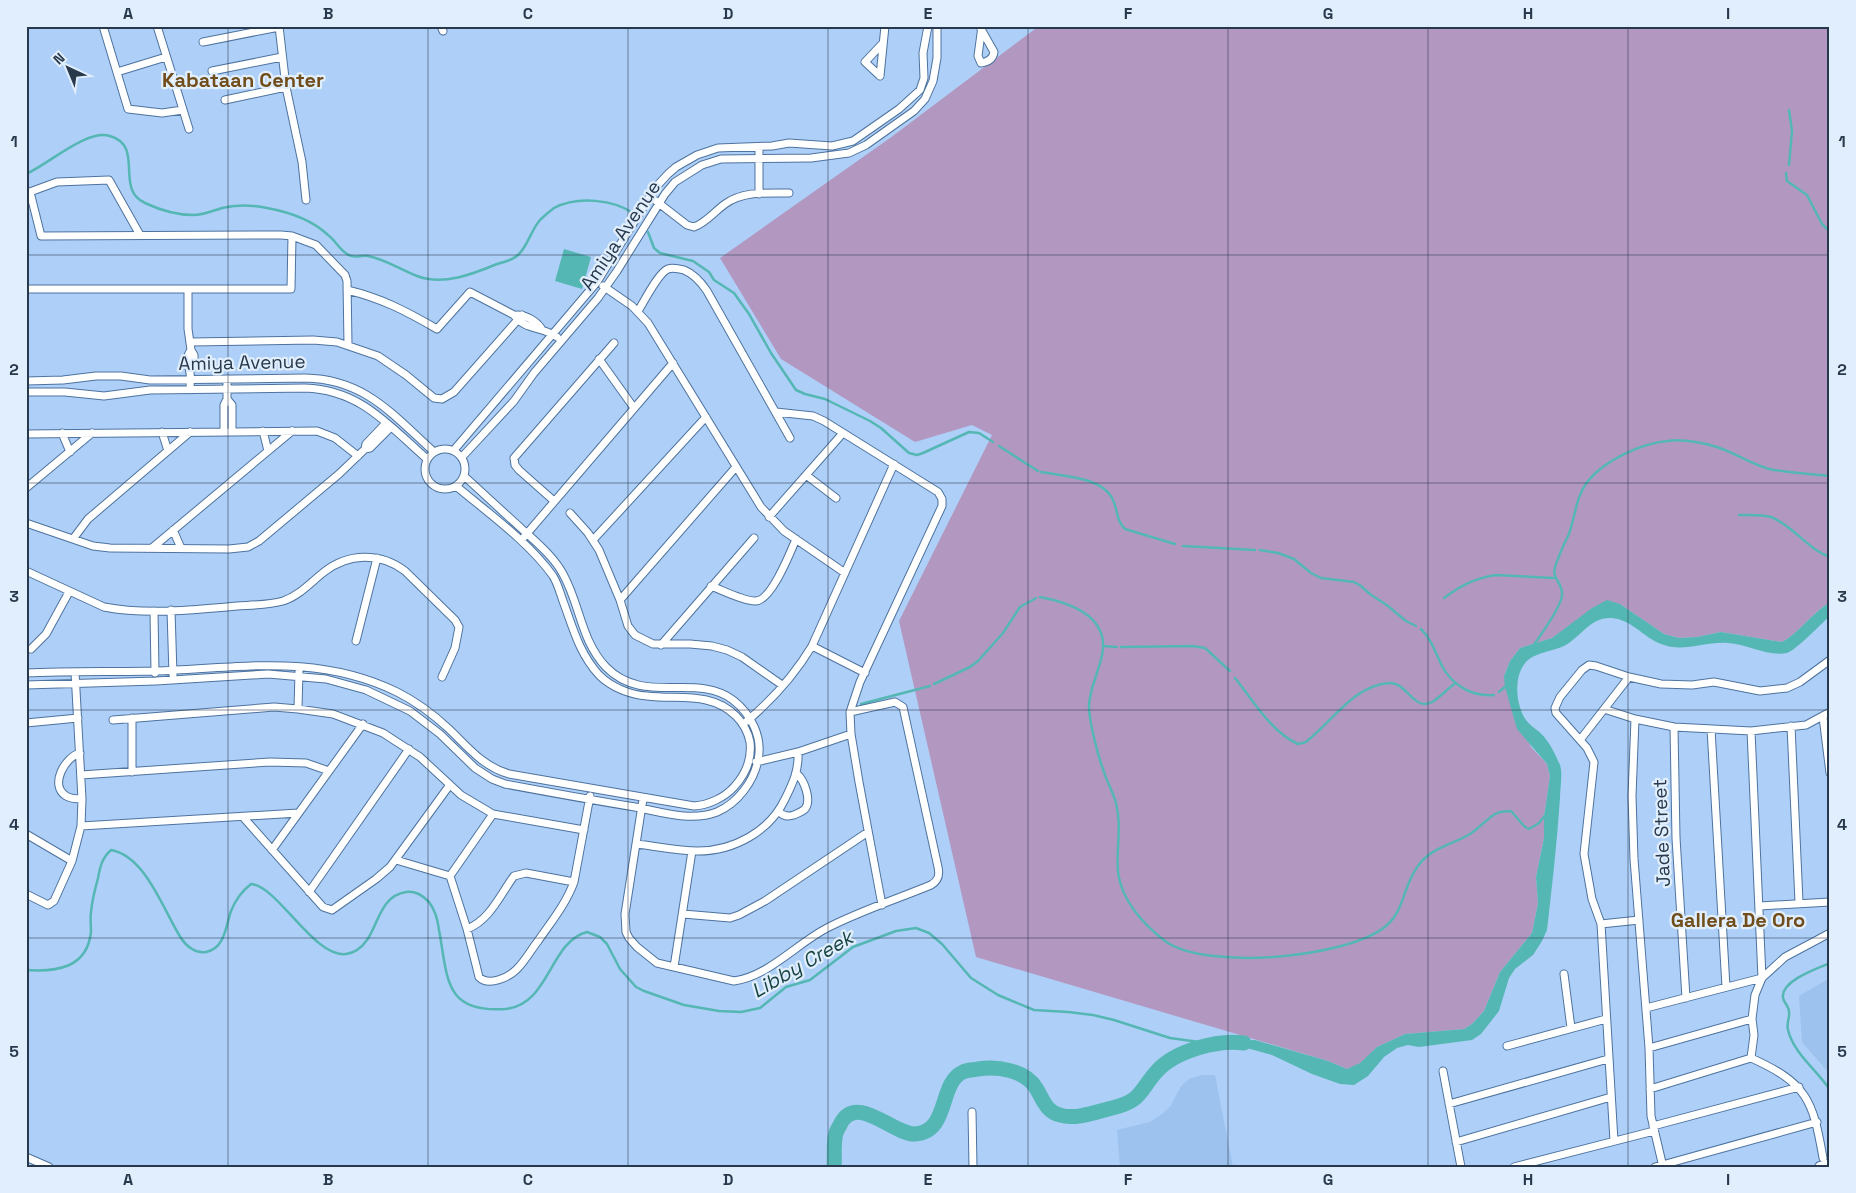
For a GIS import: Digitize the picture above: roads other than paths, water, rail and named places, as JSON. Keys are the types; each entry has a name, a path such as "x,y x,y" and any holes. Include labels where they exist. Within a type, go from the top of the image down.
{"street":[{"path":"103,26 128,110 162,113 183,110"},
{"path":"157,26 189,129"},
{"path":"883,43 885,26"},
{"path":"928,26 923,53 924,78 920,90 928,94"},
{"name":"Amiya Avenue","path":"462,457 514,401 534,372 606,288 659,203 675,182 702,165 721,159 794,159 849,153 866,145 914,111 928,94 933,81 937,58 937,26"},
{"path":"203,42 279,27 286,87 302,162 306,200"},
{"path":"117,72 166,56"},
{"path":"212,71 282,57"},
{"path":"225,100 286,87"},
{"name":"Amiya Avenue","path":"454,450 554,335 597,282 650,197 676,167 697,155 718,148 759,147 798,143 832,146 846,144 861,136 907,103 920,90"},
{"path":"832,146 832,155"},
{"path":"759,147 759,194"},
{"path":"140,235 109,180 57,182 28,193 41,236 277,234 292,236 312,244 322,250 345,275 348,345"},
{"path":"650,197 687,225 694,227 740,196 789,193"},
{"path":"26,289 291,289 292,236"},
{"path":"638,311 661,275 668,269 676,268 688,272 696,278 707,291 790,438"},
{"path":"597,282 638,311 648,323 756,500 769,517 784,531 845,572"},
{"path":"188,290 188,322 191,346 187,366 190,375 190,390"},
{"path":"347,290 370,295 391,303 437,329 470,292 518,316 534,328 541,328 561,341"},
{"path":"191,346 313,340 348,345 364,350 389,363 442,403 454,392 518,316"},
{"path":"554,502 511,462 614,343"},
{"path":"600,359 634,408"},
{"path":"520,541 673,363"},
{"name":"Amiya Avenue","path":"26,381 63,380 96,376 121,376 150,380 190,375 227,379 317,378 341,382 353,386 371,397 434,452"},
{"path":"227,379 228,399 232,404 228,432"},
{"name":"Amiya Avenue","path":"26,392 65,392 104,396 143,391 228,389 327,390 357,400 427,459"},
{"path":"776,412 813,416 938,492 943,502 852,701 850,712 851,734 882,905"},
{"path":"593,540 706,417"},
{"path":"26,523 102,547 229,549 248,547 254,545 340,474 365,450 366,444 388,425"},
{"path":"263,431 268,451"},
{"path":"152,548 292,431"},
{"path":"26,434 317,431 326,433 358,456"},
{"path":"162,432 168,451"},
{"path":"72,539 88,519 190,432"},
{"path":"62,433 70,452"},
{"path":"26,488 92,433"},
{"path":"769,517 843,433"},
{"path":"444,449 454,450 462,457 465,466 464,476 456,486 443,489 431,484 425,472 427,459 434,452 444,449"},
{"path":"743,724 782,686 812,646 894,464"},
{"path":"620,600 736,467"},
{"path":"26,685 156,681 268,674 326,679 375,694 404,708 440,734 475,768 492,779 505,784 686,816 718,812 736,799 746,788 758,762 759,742 750,718 733,700 718,692 698,688 634,685 615,675 597,657 590,644 563,573 544,550 464,476"},
{"path":"806,476 836,498"},
{"path":"26,673 155,671 268,664 325,669 347,674 397,692 415,702 448,728 483,762 500,771 685,806 704,805 724,796 732,789 744,773 748,762 750,744 747,730 743,724 732,712 715,702 698,697 635,694 622,690 601,677 580,650 554,578 520,541 456,486"},
{"path":"570,514 593,540 603,558 628,626 635,635 653,644 690,644 712,646 727,650 742,657 782,686"},
{"path":"174,530 181,548"},
{"path":"661,645 754,538"},
{"path":"712,586 750,600 763,602 771,590 796,539"},
{"path":"26,571 104,607 154,611 224,608 283,600 297,594 335,564 358,557 378,558 395,564 405,571 456,620 459,627 455,648 442,677"},
{"path":"356,641 378,558"},
{"path":"31,649 46,634 69,592"},
{"path":"171,610 173,680"},
{"path":"154,611 156,681"},
{"path":"812,646 865,673"},
{"path":"1614,1141 1601,924 1592,899 1584,854 1594,762 1591,754 1556,713 1555,708 1560,697 1582,670 1589,665 1629,677 1673,685 1714,682 1767,691 1788,688 1800,682 1830,660"},
{"path":"298,709 299,666"},
{"path":"26,894 44,904 51,904 59,892 72,861 82,826 75,672"},
{"path":"1580,740 1629,677"},
{"path":"643,799 625,914 626,932 637,947 657,963 734,980 746,979 827,928 931,885 938,879 938,868 903,707 895,702 850,712"},
{"path":"113,720 274,707 333,714 383,733 409,749 449,786 471,802 493,814 584,830"},
{"path":"1604,709 1635,719 1674,727 1751,731 1806,725 1830,712"},
{"path":"1823,717 1830,773"},
{"path":"26,723 78,718"},
{"path":"132,718 132,772"},
{"path":"1635,719 1632,796 1634,859 1649,1048 1653,1128 1660,1166 1817,1122"},
{"path":"272,850 363,724"},
{"path":"1791,726 1799,902"},
{"name":"Jade Street","path":"1674,727 1676,838 1686,998"},
{"path":"1711,729 1726,987"},
{"path":"1751,731 1762,978 1755,995 1751,1058"},
{"path":"748,762 758,762 798,752 851,734"},
{"path":"309,892 409,749"},
{"path":"636,844 692,851 717,849 739,843 764,826 779,812 797,774 798,752"},
{"path":"80,753 74,755 66,762 60,779 60,789 68,797 82,799"},
{"path":"81,775 244,763 284,762 306,763 329,771"},
{"path":"779,812 789,816 801,812 805,808 807,801 803,782 797,774"},
{"path":"243,817 323,907 332,910 376,879 396,860 449,786"},
{"path":"450,876 467,928 477,972 482,979 490,982 510,974 522,963 567,899 574,882 592,789"},
{"path":"82,826 298,813"},
{"path":"450,876 493,814"},
{"path":"683,914 730,918 739,915 765,901 868,832"},
{"path":"26,834 72,861"},
{"path":"674,967 692,851"},
{"path":"396,860 450,876"},
{"path":"467,928 484,918 514,876 520,873 574,882"},
{"path":"1760,906 1799,902 1830,902"},
{"path":"1601,924 1639,920"},
{"path":"1646,1008 1762,978 1785,957 1830,933"},
{"path":"1564,974 1570,1028"},
{"path":"1507,1046 1606,1019"},
{"path":"1649,1048 1752,1019"},
{"path":"1650,1089 1751,1058 1776,1070 1799,1087 1812,1108 1817,1122 1824,1163"},
{"path":"1449,1104 1608,1059"},
{"path":"1443,1071 1461,1167"},
{"path":"1514,1167 1614,1141 1653,1128 1799,1087"},
{"path":"1456,1142 1611,1097"},
{"path":"972,1112 973,1167"},
{"path":"26,1157 49,1167"}],"waterway":[{"path":"1826,26 1830,29"},
{"path":"1789,110 1792,131 1789,165"},
{"path":"26,174 79,142 100,135 110,136 120,141 126,149 131,188 136,197 151,206 187,215 239,205 256,206 284,212 300,217 315,225 350,255 355,257 374,257 417,276 437,280 458,278 514,258 524,247 540,220 554,208 563,204 584,201 606,202 634,214"},
{"path":"1786,173 1787,181 1807,195 1822,224 1830,232"},
{"path":"648,232 654,248 660,253 693,261 709,272 714,280 734,293 796,390 825,399 870,421 881,428 909,453 917,455 923,453 969,432 979,433 993,442"},
{"path":"1533,646 1561,599 1560,585 1554,572 1555,566 1569,534 1581,493 1595,473 1614,460 1636,449 1658,442 1686,441 1717,447 1769,469 1830,476"},
{"path":"999,446 1038,471"},
{"path":"1041,472 1082,479 1101,486 1113,500 1120,522 1125,529 1175,544"},
{"path":"1739,515 1771,517 1787,526 1814,549 1830,557"},
{"path":"1183,546 1255,550"},
{"path":"1260,550 1278,553 1294,559 1311,573 1321,578 1354,582 1406,621 1416,626"},
{"path":"1444,598 1468,583 1488,576 1554,578"},
{"path":"1040,597 1066,604 1084,613 1097,625 1101,633 1103,651 1092,689 1089,708 1097,749 1118,811 1118,872 1120,882 1129,902 1142,920 1165,941 1185,950 1211,956 1243,958 1277,957 1310,953 1341,946 1367,937 1386,926 1392,920 1401,905 1413,873 1429,855 1470,834 1499,812 1511,811 1529,829 1539,823 1546,814"},
{"path":"934,684 970,667 978,661 1003,633 1020,607 1036,598"},
{"path":"1421,629 1431,642 1442,666 1451,679 1471,692 1494,695"},
{"path":"1103,646 1117,647"},
{"path":"1121,647 1193,646 1205,648 1230,671"},
{"path":"1235,678 1271,724 1288,739 1298,744 1306,742 1316,734 1354,697 1376,686 1389,683 1395,684 1415,700 1426,704 1434,701 1456,683"},
{"path":"861,704 930,686"},
{"path":"1499,692 1506,686"},
{"name":"Libby Creek","path":"26,970 59,968 69,965 84,953 91,932 91,908 100,870 103,859 111,850 123,854 144,874 153,886 181,938 188,946 199,952 212,950 221,941 231,911 242,893 251,884 262,888 273,896 321,945 334,952 346,954 355,951 365,943 386,904 391,899 398,894 406,892 419,894 429,902 436,916 447,977 452,989 459,998 470,1005 485,1009 505,1009 520,1005 531,997 541,986 564,948 574,938 587,932 600,937 607,944 620,969 636,987 684,1005 719,1011 741,1012 760,1008 786,987 810,980 853,947 896,931 916,928 929,933 942,944 971,978 998,995 1034,1010 1093,1015 1170,1038 1214,1044"},
{"path":"1830,963 1793,981 1787,986 1783,998 1789,1010 1788,1027 1795,1047 1830,1090"},
{"path":"834,1167 836,1133 848,1115 856,1112 866,1114 906,1133 915,1134 926,1131 934,1125 939,1116 950,1086 955,1078 965,1071 994,1068 1018,1073 1031,1082 1045,1105 1051,1111 1072,1117 1129,1102 1139,1094 1157,1071 1186,1052 1222,1043 1244,1043"}],"district":[{"name":"Kabataan Center","path":"243,80"},
{"name":"Gallera De Oro","path":"1738,920"}]}
